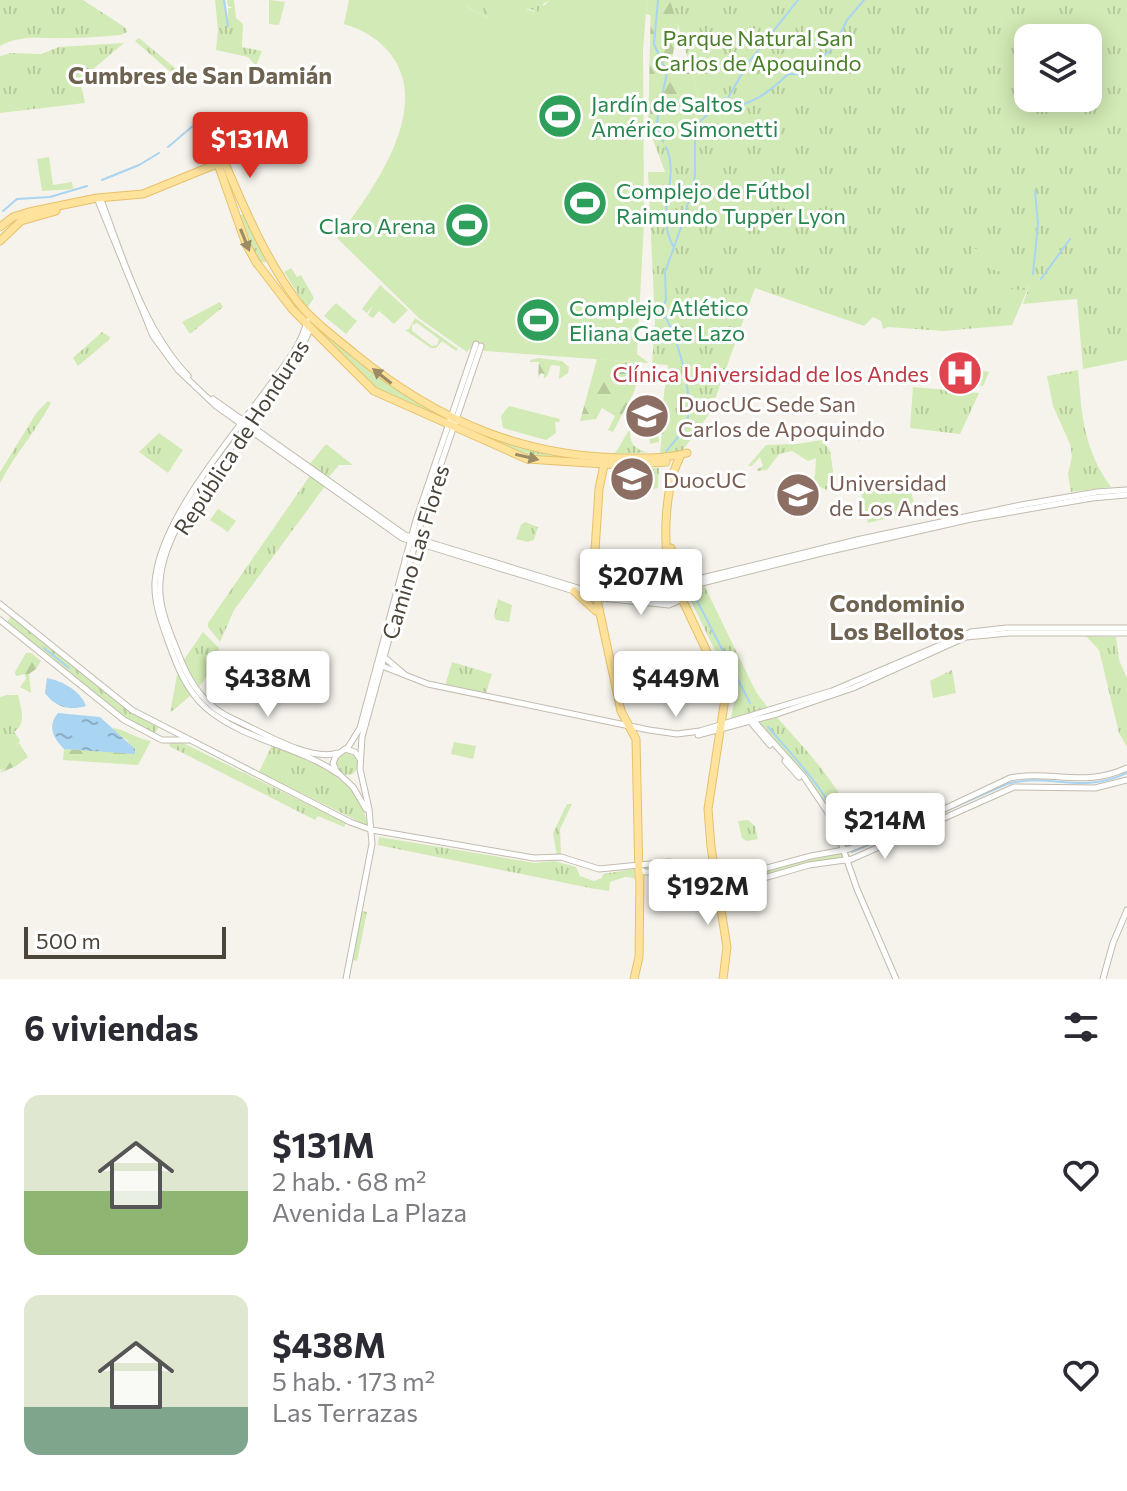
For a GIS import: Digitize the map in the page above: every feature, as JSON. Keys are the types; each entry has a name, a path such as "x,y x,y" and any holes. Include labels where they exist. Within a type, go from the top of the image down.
{"main road":[{"path":"0,227 19,218 51,210 99,200 144,197 222,164 246,244 256,262 309,324 370,387 408,407 480,434 569,458"},
{"path":"226,175 296,299 339,341 393,384 452,423"},
{"path":"0,241 19,218"},
{"path":"256,262 266,263 269,255"},
{"path":"332,348 339,341"},
{"path":"408,407 413,396"},
{"path":"480,434 527,459 569,458 632,465 682,457 670,485 666,552 670,573 725,686 727,700 712,797 712,840 727,951 723,979"},
{"path":"605,461 592,560 599,617 620,706 636,742 640,839 639,954 634,979"},
{"path":"574,591 589,603 599,617"},
{"path":"716,875 715,853 708,826 709,795 724,726"}],"street":[{"path":"99,200 138,306 160,349 197,389 397,536 595,595"},
{"name":"República de Honduras","path":"293,749 215,712 195,693 182,676 155,592 161,554 188,499 245,424 294,351 311,315"},
{"name":"Camino Las Flores","path":"361,760 362,740 413,540 478,345"},
{"path":"413,540 574,591 663,601 704,582 903,532 1127,494"},
{"path":"0,604 132,710 372,830 534,858 561,857 593,868 675,872 718,885 743,884 809,865 846,861 1014,787 1089,789 1127,780"},
{"path":"10,613 2,621 124,720 156,738 189,740"},
{"path":"380,665 428,684 677,737 751,719 853,688 949,643 973,636 1127,631"},
{"path":"382,656 407,677"},
{"name":"Camino Las Flores","path":"347,749 359,731 380,665"},
{"path":"751,719 808,787 826,814 896,979"},
{"path":"293,749 340,775 353,776 360,769"},
{"path":"293,749 316,755 347,749 357,753 361,760 372,849 346,979"},
{"path":"338,753 333,763 362,800 370,821"},
{"path":"639,869 676,862 716,875 741,875 811,856 843,851 906,827 1010,778 1093,779 1127,768"},
{"path":"1103,979 1127,910"}],"green space":[{"path":"0,0 83,0 126,28 127,32 88,37 25,38 0,46"},
{"path":"215,0 225,0 228,27 228,8 233,8 228,6 227,0 234,0 236,18 243,24 242,47 262,51 256,66 248,57 216,50"},
{"path":"269,0 285,2 279,25 269,24"},
{"path":"349,0 461,0 467,7 490,19 484,6 487,0 537,12 550,0 647,0 643,50 644,223 637,354 649,363 485,351 472,346 467,352 420,319 337,238 379,177 400,128 405,104 403,81 394,59 372,37 344,24"},
{"path":"454,0 550,0 543,4 551,36 534,10 526,9 504,26"},
{"name":"Parque Natural San Carlos de Apoquindo","path":"647,0 1127,0 1127,360 1083,369 1077,299 1054,301 1057,284 1029,286 1012,325 943,331 883,329 881,321 873,317 864,326 755,288 710,413 683,450 660,455 662,431 658,430 659,442 650,444 649,435 654,427 648,425 651,419 655,420 651,416 652,409 658,412 658,406 663,402 668,365 652,364 655,321 648,172 665,172 654,142 686,136 702,107 678,25 646,14"},
{"path":"651,0 670,0 678,27 670,69 692,73 702,107 686,136 654,142 648,131"},
{"path":"139,38 175,68 175,76 135,41"},
{"path":"124,43 80,80 85,103 0,113 0,56 11,53 41,54 59,47"},
{"path":"293,114 305,135 305,159 289,118"},
{"path":"49,157 53,185 72,182 73,189 42,191 37,159"},
{"path":"243,214 265,262 259,262 251,251 238,217"},
{"path":"971,249 1009,249 1010,262 1017,271 1000,272 988,268 972,258"},
{"path":"291,268 297,277 301,275 314,298 307,308 284,272"},
{"path":"1041,279 1058,284 1054,301 1023,304 1029,287 1027,280"},
{"path":"380,285 408,310 394,324 379,311 373,318 368,315 373,305 367,313 362,309"},
{"path":"1008,289 1025,290 1021,302 1003,301 1002,297"},
{"path":"220,302 223,307 190,334 182,322"},
{"path":"336,303 357,321 346,334 324,316"},
{"path":"415,318 458,349 456,351 442,341 436,348 431,348 405,330 409,329","holes":["417,323 439,339 437,345 432,346 412,331 412,325"]},
{"path":"315,321 373,373 448,418 446,424 378,391 357,374 314,326"},
{"path":"102,332 110,337 109,340 78,366 73,358"},
{"path":"597,359 642,363 634,392 613,432 608,430 615,416 602,408 596,419 580,421"},
{"path":"530,360 562,361 569,367 568,373 559,379 560,366 551,365 547,376 544,378 541,373 538,378 539,362"},
{"path":"976,370 989,372 983,386 950,381 948,371 973,374"},
{"path":"1078,370 1089,445 1111,487 1071,492 1068,474 1072,456 1070,444 1053,406 1047,376"},
{"path":"913,387 979,393 960,434 910,428"},
{"path":"48,401 51,403 0,483 0,472 37,412"},
{"path":"509,406 560,419 555,422 556,433 546,440 503,428 501,416"},
{"path":"849,424 858,431 863,425 874,432 870,438 864,434 859,441 844,431"},
{"path":"632,425 630,438 635,446 656,452 610,454 616,452"},
{"path":"482,432 566,455 566,460 527,457 480,436"},
{"path":"159,433 183,450 168,473 139,452"},
{"path":"822,440 830,451 834,477 827,484 827,490 809,482 815,476 816,458 808,461 792,451 779,454 767,470 757,471 763,466 760,457 748,466 766,445"},
{"path":"326,444 353,465 339,465 327,479 309,465"},
{"path":"659,468 658,488 653,489 651,476 636,478 637,469"},
{"path":"312,476 325,486 234,610 220,642 208,623"},
{"path":"908,480 916,511 868,523 861,492"},
{"path":"218,509 236,521 228,532 210,520"},
{"path":"525,522 538,527 534,540 516,539"},
{"path":"703,583 756,692 768,708 731,718 735,697 730,681 688,595"},
{"path":"498,599 512,605 509,622 496,620 494,616"},
{"path":"12,615 121,704 159,726 154,735 124,718 7,622"},
{"path":"203,632 219,648 214,664 199,687 183,661"},
{"path":"1086,636 1116,637 1119,660 1127,678 1127,747 1119,733 1099,650"},
{"path":"26,653 41,661 29,674 31,693 20,687 26,679 25,674 16,676 15,672"},
{"path":"452,662 492,674 486,693 445,686"},
{"path":"952,670 956,693 933,698 930,681"},
{"path":"177,675 180,675 190,696 170,713"},
{"path":"18,695 22,720 14,732 20,740 7,766 0,770 0,697"},
{"path":"775,715 836,789 864,841 849,847 845,845 818,796 758,725 758,721"},
{"path":"114,728 151,741 138,765 63,760 64,749 135,753 127,740 112,730"},
{"path":"181,742 346,823 344,827 318,816 315,820 169,746 170,743"},
{"path":"454,742 476,746 473,759 451,754"},
{"path":"19,743 28,757 0,773"},
{"path":"272,745 318,766 344,783 362,808 368,826 259,772"},
{"path":"347,753 355,756 358,764 355,772 347,775 339,772 336,764 339,756"},
{"path":"567,804 572,804 560,829 561,855 557,856 553,833"},
{"path":"748,820 755,826 758,839 747,841 742,838 738,821"},
{"path":"379,837 535,863 554,861 576,867 580,876 594,881 602,878 603,874 634,869 634,878 625,877 610,882 609,891 590,888 378,845"},
{"path":"842,853 844,860 815,863 743,883 719,884 689,874 644,870 644,865 673,863 723,877"},
{"path":"362,911 367,912 357,961 351,960"}],"water":[{"path":"47,678 70,687 86,706 68,708 53,702 45,693"},
{"path":"58,713 100,717 135,749 135,754 64,749 53,732"}],"waterway":[{"path":"224,0 228,26"},
{"path":"658,0 654,44 667,73 657,126 663,142"},
{"path":"715,109 728,98 748,63 798,0"},
{"path":"666,452 686,425 689,410 678,348 661,311 666,300 665,272 695,176 695,135 699,122 714,109 755,99 788,74 803,74 834,47 847,20 864,0"},
{"path":"168,147 194,125"},
{"path":"666,147 671,171 666,220 673,246"},
{"path":"102,180 159,153"},
{"path":"3,211 17,199 50,197 87,186"},
{"path":"1033,274 1038,223 1035,191"},
{"path":"1041,279 1070,239"},
{"path":"693,593 750,703"},
{"path":"44,648 69,668"},
{"path":"768,727 824,795 848,843"},
{"path":"852,852 1007,784 1037,780 1094,782 1127,773"}],"place":[{"name":"Jardín de Saltos Américo Simonetti","path":"560,116"},
{"name":"Complejo de Fútbol Raimundo Tupper Lyon","path":"585,203"},
{"name":"Claro Arena","path":"467,225"},
{"name":"Complejo Atlético Eliana Gaete Lazo","path":"538,320"},
{"name":"Clínica Universidad de los Andes","path":"960,373"},
{"name":"DuocUC Sede San Carlos de Apoquindo","path":"647,416"},
{"name":"DuocUC","path":"632,479"},
{"name":"Universidad de Los Andes","path":"798,495"}],"district":[{"name":"Cumbres de San Damián","path":"200,74"},
{"name":"Condominio Los Bellotos","path":"897,616"}]}
